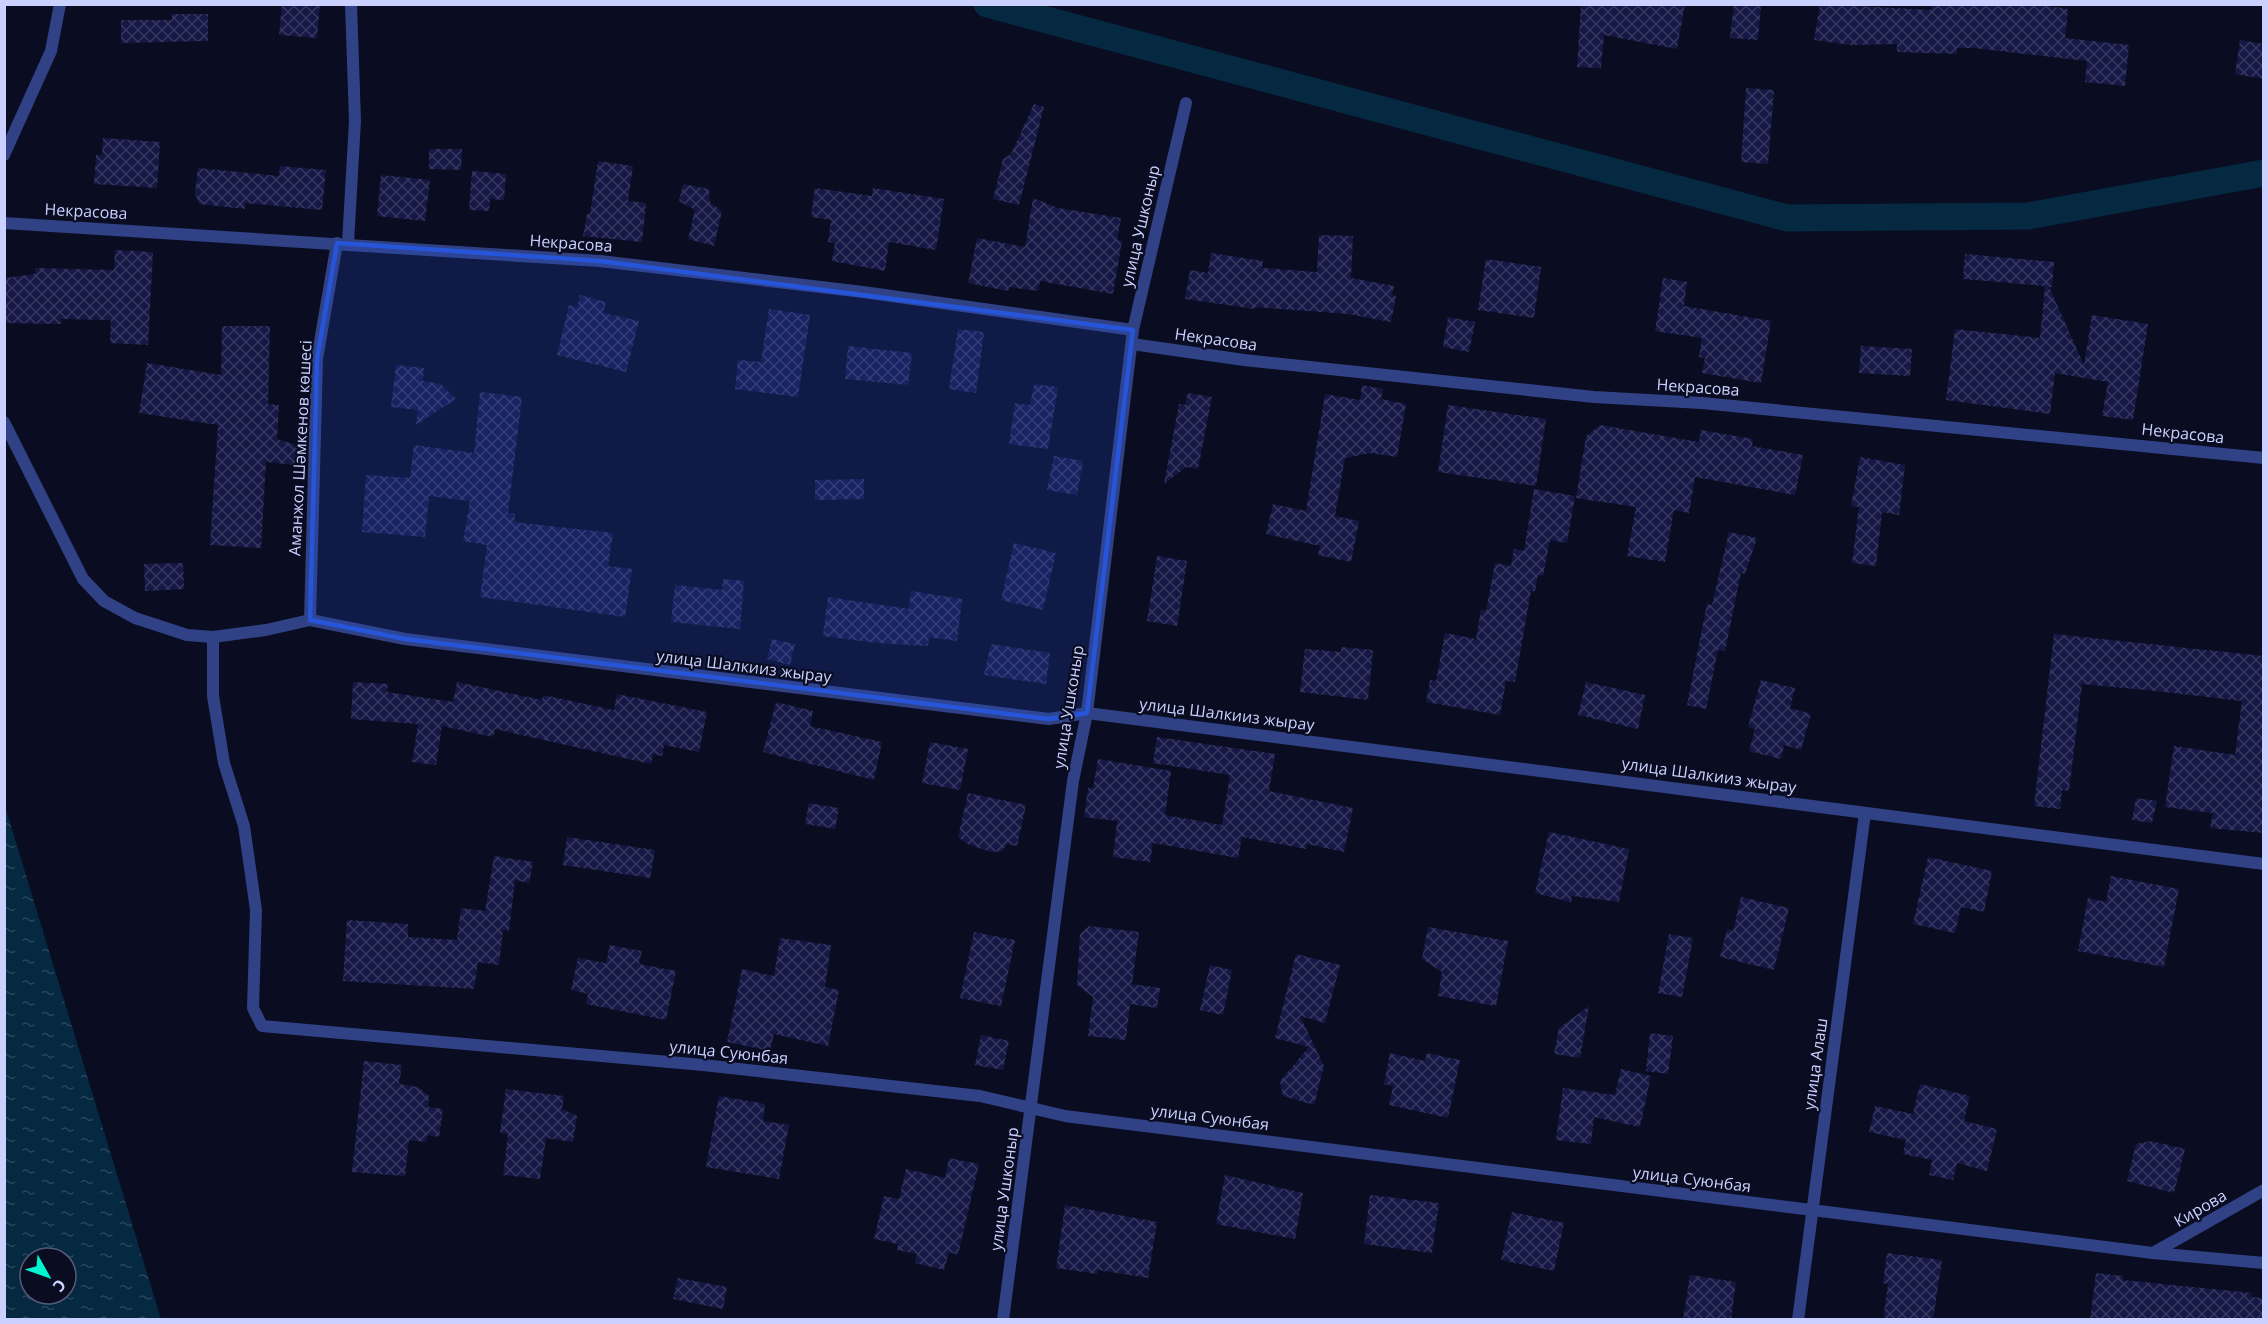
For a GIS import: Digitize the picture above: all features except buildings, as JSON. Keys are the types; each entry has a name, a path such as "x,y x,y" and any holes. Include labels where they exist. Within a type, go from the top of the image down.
{"street":[{"path":"4,155 51,51 60,4"},
{"name":"Аманжол Шәмкенов көшесі","path":"310,620 317,359 343,243 355,121 351,4"},
{"name":"улица Ушконыр","path":"1003,1320 1073,781 1087,713 1133,330 1186,103"},
{"name":"Некрасова","path":"4,223 600,261 862,292 1133,330"},
{"name":"Некрасова","path":"1132,344 1244,360 1594,397 1702,403 2264,458"},
{"name":"улица Шалкииз жырау","path":"4,422 83,579 104,601 135,618 187,634 213,637 266,630 310,620 429,642 979,711 1049,719 1087,713 2264,864"},
{"name":"улица Суюнбая","path":"213,637 213,696 224,763 244,826 256,910 253,1008 262,1026 703,1065 980,1096 1065,1116 2153,1253 2264,1263"},
{"name":"улица Алаш","path":"1798,1320 1865,813"},
{"name":"Кирова","path":"2153,1253 2264,1190"}],"highlighted area":[{"path":"337,243 600,261 1133,330 1087,713 1049,719 405,639 310,620 317,359"}],"water":[{"path":"4,803 161,1319 5,1319"}],"waterway":[{"path":"987,4 1787,218 2028,216 2264,173"}]}
